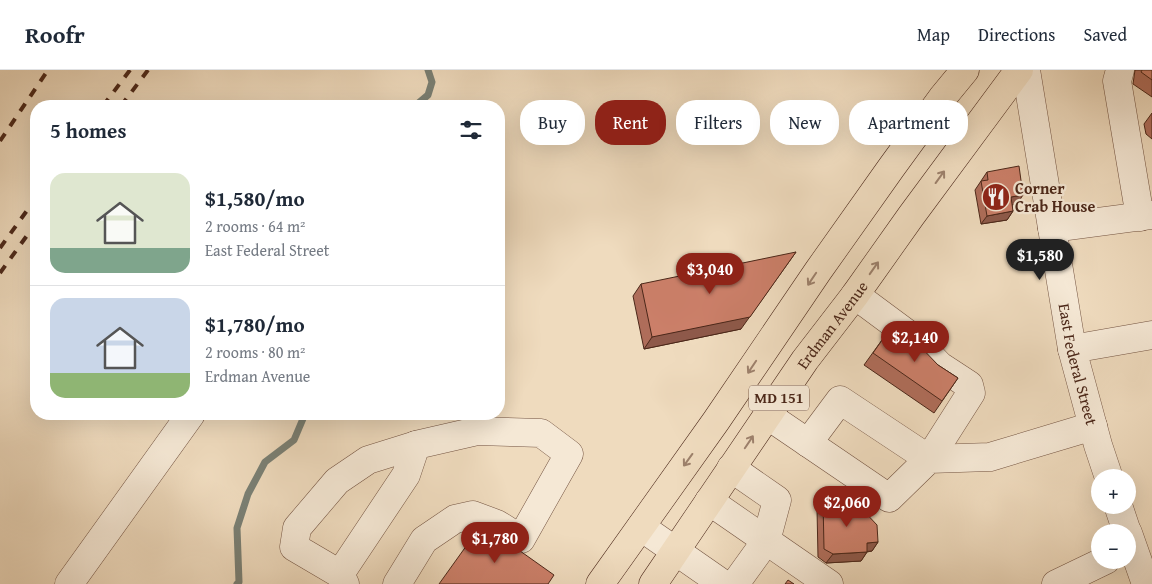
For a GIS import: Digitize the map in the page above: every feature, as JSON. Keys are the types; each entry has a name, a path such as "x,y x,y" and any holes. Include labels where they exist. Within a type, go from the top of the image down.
{"main road":[{"name":"MD 151","path":"600,584 716,421 891,168 965,70"},
{"name":"Erdman Avenue","path":"653,584 805,360 855,295 1019,70"}],"street":[{"name":"East Federal Street","path":"1026,70 1072,349 1106,469"},
{"path":"1052,228 1146,216 1117,81 1120,70"},
{"path":"767,415 889,498 929,459 971,393 969,385 940,366 913,338 855,295"},
{"path":"1072,349 1152,335"},
{"path":"808,443 840,400 929,459 990,457 1093,426"},
{"path":"69,584 187,420"},
{"path":"396,584 424,540 455,519 473,515 497,524 521,539 569,454 540,433 477,431 416,445 368,460 338,481 296,528 294,547 342,579 406,475 416,445"},
{"path":"731,468 777,500 766,541 735,584"},
{"path":"709,501 829,584"},
{"path":"641,527 723,584"},
{"path":"1136,559 1146,584"},
{"path":"1056,584 1091,567"}],"building":[{"path":"1142,70 1152,70 1152,80 1141,72"},
{"name":"Corner Crab House","path":"1019,166 1023,195 1011,197 1013,211 987,216 981,181 988,180 987,172"},
{"path":"796,252 750,317 652,337 641,284"},
{"path":"892,326 916,342 938,365 958,378 942,401 873,353"},
{"path":"823,500 843,500 843,503 854,503 855,509 862,509 877,525 878,542 867,543 867,552 833,554 824,549"},
{"path":"482,524 554,575 548,584 439,584"},
{"path":"788,580 794,584 785,584"}],"waterway":[{"path":"422,100 428,95 432,82 428,70"},
{"path":"237,584 239,582 237,528 248,494 265,462 294,440 302,420"}],"railway":[{"path":"0,141 48,70"},
{"path":"108,100 130,70"},
{"path":"126,100 148,70"},
{"path":"0,248 30,206"},
{"path":"0,273 30,231"}],"place":[{"name":"Corner Crab House","path":"996,197"}]}
